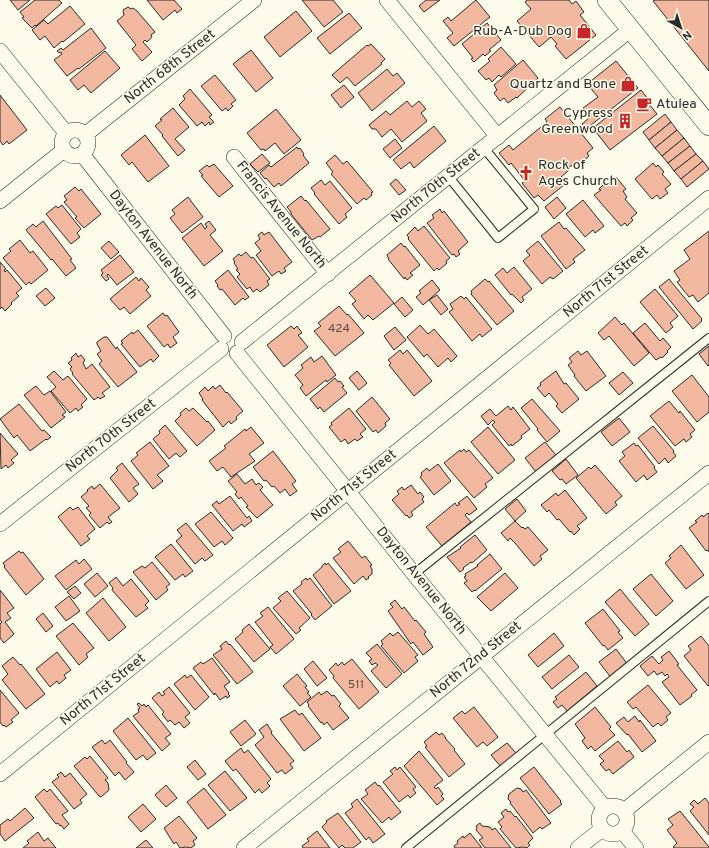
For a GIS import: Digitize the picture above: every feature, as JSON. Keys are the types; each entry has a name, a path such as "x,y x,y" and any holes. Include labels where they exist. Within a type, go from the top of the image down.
{"street":[{"name":"North 68th Street","path":"86,134 254,0"},
{"path":"387,0 498,137"},
{"path":"615,3 631,30 709,126"},
{"name":"North 70th Street","path":"239,348 448,176 631,30"},
{"path":"0,51 66,133"},
{"path":"78,130 86,134 88,145 87,149 82,154 71,156 64,150 62,141 66,133 78,130"},
{"path":"0,201 64,150"},
{"name":"Dayton Avenue North","path":"82,154 223,342"},
{"name":"Francis Avenue North","path":"234,157 328,274"},
{"name":"North 71st Street","path":"0,774 709,198"},
{"path":"223,342 226,354 229,355 239,348"},
{"name":"North 70th Street","path":"0,524 223,342"},
{"name":"Dayton Avenue North","path":"239,348 348,491 414,574 482,655 605,808"},
{"name":"North 72nd Street","path":"244,848 709,472"},
{"path":"624,811 709,742"},
{"path":"614,805 618,806 624,811 627,817 627,822 622,831 619,833 610,834 599,825 599,815 605,808 614,805"},
{"path":"578,848 602,829"},
{"path":"622,831 636,848"}],"lane":[{"path":"448,176 498,238 534,210 484,148"},
{"path":"414,574 709,338"},
{"path":"406,848 709,601"}],"building":[{"path":"10,0 30,0 18,10"},
{"path":"35,0 59,0 62,3 32,28 22,18 24,17 20,12"},
{"path":"147,0 174,0 182,9 177,13 175,10 163,20"},
{"path":"302,0 333,0 343,12 324,27"},
{"path":"426,0 440,0 424,12 419,6"},
{"path":"476,0 490,17 454,46 447,38 453,33 443,21 448,17 451,21"},
{"path":"527,0 569,0 572,4 576,1 584,12 580,15 596,35 566,59 555,46 557,44 551,37 539,47 517,21 531,9 525,2"},
{"path":"709,0 709,71 653,1"},
{"path":"70,6 85,24 54,48 45,36 40,40 32,30 44,20 48,24"},
{"path":"128,7 137,11 155,32 151,35 152,37 147,42 145,40 143,42 152,52 142,61 132,49 136,45 117,21 124,15 123,10"},
{"path":"296,11 312,31 280,57 264,37"},
{"path":"349,13 362,28 330,54 317,38"},
{"path":"487,23 501,40 489,50 491,51 485,56 483,54 474,62 471,59 473,58 462,44"},
{"path":"91,28 106,48 79,69 78,68 67,76 54,60 62,54 61,52 59,53 57,51 61,48 63,50"},
{"path":"371,44 385,59 381,63 382,64 355,86 347,77 340,83 332,75 367,45 368,46"},
{"path":"501,47 516,64 501,77 499,75 492,82 489,78 486,80 478,71 490,61 488,59"},
{"path":"251,50 273,78 256,92 233,64"},
{"path":"105,51 120,68 91,93 84,85 78,90 70,80"},
{"path":"523,60 538,78 517,98 516,97 508,103 504,98 500,101 494,93 497,90 494,85"},
{"path":"616,61 638,88 586,129 582,124 590,117 583,108 598,97 587,84"},
{"path":"387,69 393,76 397,73 405,83 372,111 358,93"},
{"path":"215,75 236,100 231,104 233,106 228,111 226,108 222,111 201,86"},
{"path":"344,85 354,97 341,108 331,95"},
{"path":"190,89 212,115 209,117 214,122 210,125 209,122 205,126 202,122 197,126 179,105 185,99 183,96"},
{"name":"Cypress Greenwood","path":"641,90 652,104 650,105 657,114 610,150 593,128"},
{"path":"0,95 27,130 9,144 7,141 3,145 0,141"},
{"path":"407,101 412,107 419,101 426,109 421,113 427,121 402,142 391,129 382,137 376,129 372,129 369,125 386,111 390,115"},
{"path":"560,107 593,148 587,153 589,156 578,166 575,163 567,169 569,170 559,179 564,185 544,201 538,195 534,198 522,183 525,181 511,163 509,165 499,153 509,145 513,150 547,122 545,119"},
{"path":"173,108 189,127 175,139 185,150 178,156 155,126 162,120 160,119"},
{"path":"276,109 301,140 284,154 275,143 265,151 264,149 261,150 247,133"},
{"path":"665,114 671,122 649,140 643,132"},
{"path":"671,122 677,130 655,148 649,140"},
{"path":"434,126 446,141 414,168 410,162 401,169 393,160"},
{"path":"677,130 684,138 662,156 655,148"},
{"path":"145,135 169,166 148,182 132,162 129,165 121,155"},
{"path":"684,138 690,146 668,163 662,156"},
{"path":"395,139 402,148 390,158 383,149"},
{"path":"690,146 696,154 674,171 668,163"},
{"path":"297,147 298,149 300,148 309,163 281,186 279,183 274,187 260,173 269,165 271,167"},
{"path":"262,154 270,163 258,172 250,164"},
{"path":"696,154 703,161 681,179 674,171"},
{"path":"335,155 343,164 347,161 373,192 371,193 372,195 366,200 364,198 357,204 331,174 333,172 326,163"},
{"path":"703,161 709,169 687,187 681,179"},
{"path":"653,163 656,167 658,165 664,172 662,174 671,184 665,189 668,193 660,199 657,195 652,199 635,179"},
{"path":"214,164 233,186 219,197 201,176 203,175 199,171 207,165 209,167"},
{"path":"616,177 626,189 623,191 627,197 625,199 637,213 631,218 633,220 627,226 625,223 621,226 594,195 601,190 599,189 605,183 607,185"},
{"path":"396,179 406,190 399,195 390,184"},
{"path":"321,180 325,185 330,181 352,208 345,214 347,217 339,224 314,194 315,193 311,188"},
{"path":"75,187 79,191 81,189 101,214 84,228 64,202 67,200 64,196"},
{"path":"301,196 330,229 320,237 319,236 312,240 287,207"},
{"path":"188,197 203,217 182,233 170,218 175,214 172,210"},
{"path":"557,197 566,208 554,219 545,207"},
{"path":"583,200 604,226 595,233 593,230 585,237 566,214"},
{"path":"62,205 81,229 77,233 80,237 71,244 46,214 56,206 58,208"},
{"path":"440,209 442,213 444,211 468,242 458,251 460,254 456,257 454,254 452,255 427,223 434,218 432,215"},
{"path":"43,221 72,259 70,260 76,268 66,276 26,230 33,224 36,227"},
{"path":"209,221 216,230 210,235 223,251 204,266 182,238 201,223 205,229 207,227 205,224"},
{"path":"559,222 585,250 573,259 575,262 566,269 541,236"},
{"path":"424,226 450,258 439,270 437,268 434,271 408,239 409,238 407,235 415,227 418,231"},
{"path":"709,231 709,293 698,302 693,295 689,297 677,282 680,280 674,271 690,259 684,250"},
{"path":"262,232 264,235 269,232 292,262 284,268 286,271 281,274 279,271 272,276 256,255 261,251 255,243 260,239 258,235"},
{"path":"20,240 30,253 33,251 48,270 31,284 29,282 26,285 3,258 11,251 9,249"},
{"path":"109,241 119,252 111,259 101,248"},
{"path":"538,241 563,271 553,279 550,277 542,284 523,261 530,255 526,251"},
{"path":"401,243 420,265 410,273 413,275 407,280 405,277 404,279 388,259 387,255"},
{"path":"246,252 251,258 253,257 270,279 267,281 269,285 260,292 257,289 253,292 250,287 247,289 237,277 240,274 236,270 238,269 233,259 239,254 241,256"},
{"path":"120,255 134,272 117,285 108,274 107,276 109,279 106,281 101,275 103,273 101,270"},
{"path":"0,262 6,269 4,270 5,272 7,270 22,288 16,293 19,296 5,311 2,307 0,309"},
{"path":"514,267 532,289 522,297 524,300 521,303 512,294 511,295 495,275 503,268 507,273"},
{"path":"228,270 249,297 245,300 243,298 235,305 222,289 220,290 215,281"},
{"path":"370,275 394,303 373,320 368,315 364,319 352,304 356,301 349,293"},
{"path":"136,277 139,281 141,278 149,287 146,290 151,296 130,314 124,307 120,310 110,299"},
{"path":"485,279 488,282 489,281 514,311 497,325 471,294 471,291"},
{"path":"669,279 702,319 702,321 693,329 659,287"},
{"path":"432,280 440,290 423,305 416,297 421,293 419,291"},
{"path":"46,288 55,298 45,306 36,296"},
{"path":"655,289 678,316 670,323 673,327 666,333 640,302"},
{"path":"437,295 448,309 441,315 429,300"},
{"path":"461,296 464,299 466,297 492,329 482,337 480,334 472,341 449,312 453,309 450,304"},
{"path":"402,297 413,310 405,317 394,304"},
{"path":"339,306 364,333 335,356 314,331 321,326 318,323"},
{"path":"163,313 165,316 167,315 179,332 173,337 177,343 170,348 168,344 164,347 147,326"},
{"path":"615,317 622,325 624,323 649,353 634,366 609,336 604,340 598,333"},
{"path":"645,323 660,341 663,338 671,347 662,358 661,357 656,360 633,333"},
{"path":"420,325 428,334 434,329 457,356 451,362 448,358 438,367 427,354 424,357 407,337"},
{"path":"291,326 294,329 297,326 302,333 298,335 308,347 284,367 267,345"},
{"path":"395,327 406,340 394,350 384,336"},
{"path":"138,330 159,356 153,362 151,359 140,367 121,344 123,343 121,341 132,332 133,334"},
{"path":"104,337 107,337 116,349 117,347 137,372 118,387 99,364 102,361 97,354 101,351 97,342"},
{"path":"709,346 709,365 708,366 699,354"},
{"path":"400,350 403,354 407,350 432,381 414,396 389,365 391,363 388,360"},
{"path":"578,351 581,355 587,351 606,376 586,391 574,376 575,375 568,365 572,362 569,358"},
{"path":"76,353 78,357 81,355 85,360 83,363 86,369 92,364 110,387 102,393 105,396 100,399 98,397 94,400 72,374 73,373 70,369 72,367 68,363 72,360 71,358"},
{"path":"322,356 336,375 327,382 326,380 306,396 300,388 303,385 295,375 303,368 301,365 311,357 314,362"},
{"path":"54,371 63,380 68,376 87,399 81,405 83,407 78,411 76,408 70,413 51,391 56,387 47,377"},
{"path":"357,371 367,383 359,390 349,378"},
{"path":"556,371 564,384 566,383 579,399 562,413 556,406 558,404 549,393 545,397 537,388 541,385 540,383"},
{"path":"623,372 633,383 619,395 609,383"},
{"path":"692,375 709,397 709,412 697,422 672,391"},
{"path":"335,378 344,386 342,387 347,393 324,412 320,407 318,409 310,399"},
{"path":"220,385 243,411 231,424 229,421 223,427 202,400 203,399 199,393 205,387 208,391 213,386 215,389"},
{"path":"36,386 44,395 50,391 66,412 62,415 65,417 51,428 24,395"},
{"path":"372,397 390,419 385,423 386,426 378,433 376,430 373,432 356,411"},
{"path":"532,399 560,431 547,442 521,408"},
{"path":"669,401 679,413 680,411 695,430 690,434 692,437 686,442 684,439 675,446 650,416"},
{"path":"19,404 42,431 44,430 51,437 30,451 17,435 14,438 0,419"},
{"path":"508,406 511,410 513,407 530,429 512,446 511,444 509,446 492,425 495,422 493,420 488,425 481,416 490,409 496,416"},
{"path":"186,408 189,411 193,408 207,422 208,421 215,430 197,446 175,421 181,415 180,413"},
{"path":"349,408 366,429 360,434 363,437 357,441 355,439 348,444 345,439 341,442 329,427 332,425 331,423"},
{"path":"619,418 630,432 612,446 601,432"},
{"path":"165,425 187,451 180,457 176,453 169,459 153,439 160,433 159,431"},
{"path":"653,426 674,451 673,452 676,456 668,463 665,458 659,464 638,438"},
{"path":"251,427 264,443 249,454 255,461 231,477 223,467 217,471 209,461 226,448 224,446 245,429 246,431"},
{"path":"488,427 515,460 498,474 471,442"},
{"path":"0,433 18,454 11,460 14,463 8,468 6,465 1,469"},
{"path":"150,442 169,466 157,475 163,481 153,489 131,461 138,455 136,453"},
{"path":"545,442 556,455 536,472 525,458"},
{"path":"634,443 636,446 638,445 655,467 654,468 657,472 647,480 644,475 636,482 619,461 625,456 622,452"},
{"path":"464,449 466,452 469,450 493,478 485,484 487,487 474,498 444,463 460,450 461,452"},
{"path":"273,451 296,481 292,484 297,491 290,496 285,489 280,493 266,480 264,481 253,467"},
{"path":"566,459 578,475 566,484 552,471"},
{"path":"122,463 139,484 133,488 138,494 129,502 110,478 118,470 116,468"},
{"path":"438,464 451,481 434,495 420,477 422,475 421,473 427,468 429,471"},
{"path":"595,465 622,496 615,502 617,505 606,514 576,478 589,467 591,469"},
{"path":"237,474 245,484 252,479 256,485 259,483 263,487 260,490 273,505 257,518 246,507 248,506 241,497 239,499 235,494 237,492 228,481"},
{"path":"100,484 120,508 108,517 112,522 109,524 107,522 100,528 89,515 91,513 86,508 89,506 81,497 92,486 94,489"},
{"path":"411,485 418,494 420,492 424,497 422,499 424,502 411,512 413,515 409,518 392,500 399,494 397,491 402,487 404,490"},
{"path":"565,490 587,518 577,526 580,529 574,535 559,519 557,520 549,510 547,512 541,505 556,493 558,496"},
{"path":"230,496 247,518 249,516 252,521 244,527 242,524 233,531 212,505 217,501 219,504"},
{"path":"467,496 477,509 469,515 467,513 465,515 471,522 442,546 426,527 455,503 457,506 460,504 458,503"},
{"path":"517,499 526,511 515,521 505,509"},
{"path":"70,507 73,510 78,507 95,529 87,536 90,539 81,546 58,517"},
{"path":"211,512 233,538 225,545 222,541 214,547 195,524"},
{"path":"708,513 709,552 707,550 706,551 689,528 697,522 695,521 702,515 703,517"},
{"path":"515,521 522,528 523,527 525,529 528,527 548,550 540,556 542,559 534,566 510,538 508,541 501,533"},
{"path":"186,523 213,555 205,561 202,558 195,564 176,541 182,536 177,530"},
{"path":"475,535 487,550 472,563 471,562 463,568 464,569 460,572 447,557 461,548 460,547"},
{"path":"348,541 362,558 365,556 372,565 370,566 372,569 372,574 368,577 369,578 366,580 363,576 354,584 333,558 341,552 338,549"},
{"path":"171,544 193,571 185,577 183,574 175,580 155,557"},
{"path":"681,545 704,575 686,589 665,563 671,558 669,556"},
{"path":"19,551 21,553 23,552 44,579 26,595 4,567 5,566 3,563"},
{"path":"490,554 502,569 472,592 464,583 467,581 464,577 466,576 465,574 478,566 477,565"},
{"path":"84,559 92,569 66,590 55,576 76,560 79,564"},
{"path":"152,562 170,584 166,587 168,590 156,600 133,572 142,566 145,568"},
{"path":"325,563 326,565 328,563 351,591 334,604 313,575"},
{"path":"97,573 108,586 95,597 84,584"},
{"path":"505,573 518,588 491,611 477,597"},
{"path":"651,574 673,601 656,616 633,589"},
{"path":"116,577 123,586 131,579 149,601 145,605 148,608 136,617 112,590 113,588 109,583"},
{"path":"306,578 307,580 310,578 332,606 315,620 311,615 312,614 293,591 302,584 301,582"},
{"path":"75,586 81,593 74,599 67,592"},
{"path":"620,589 649,624 635,636 605,602"},
{"path":"0,590 14,608 7,613 11,618 5,622 14,634 4,643 0,638 0,624 2,622 0,620"},
{"path":"287,591 310,618 299,628 301,630 296,634 273,608 281,601 278,598"},
{"path":"69,596 80,611 66,621 55,607"},
{"path":"103,598 126,627 109,641 86,613"},
{"path":"395,600 402,609 404,607 426,632 424,634 433,647 423,655 413,642 411,644 388,611 393,607 390,604"},
{"path":"268,607 294,639 276,654 270,647 273,645 255,622 263,616 260,613"},
{"path":"603,609 620,631 618,632 623,638 608,650 604,645 603,646 585,623"},
{"path":"43,613 53,626 46,632 36,619"},
{"path":"73,623 94,648 86,654 88,657 79,665 56,636"},
{"path":"249,624 270,649 254,662 235,639"},
{"path":"398,632 418,655 415,657 418,661 404,673 381,646 383,644 381,641 390,633 393,636"},
{"path":"554,633 564,646 538,667 528,655"},
{"path":"701,636 709,646 708,686 684,656 691,650 688,646"},
{"path":"226,641 253,672 237,684 213,655 222,649 220,646"},
{"path":"377,644 402,674 386,688 371,671 378,665 375,663 372,665 369,661 372,659 366,653"},
{"path":"616,649 629,666 612,679 599,662"},
{"path":"669,651 679,664 677,665 697,690 680,705 662,682 669,677 667,674 665,676 662,672 657,675 654,671 648,676 640,666 652,656 659,664 663,660 661,657"},
{"path":"57,652 71,670 64,675 66,678 59,684 57,681 50,687 36,669"},
{"path":"569,655 579,667 552,689 542,677"},
{"path":"13,657 20,665 21,664 45,694 26,709 2,680 8,674 2,666"},
{"path":"212,658 230,682 224,686 230,696 227,698 226,696 220,700 215,693 214,695 193,668 201,662 203,664"},
{"path":"352,659 379,692 359,709 333,678 334,676 329,670 336,663 338,666 342,662 344,665"},
{"path":"313,661 327,678 317,686 304,669"},
{"path":"586,672 597,686 567,711 562,705 558,708 553,702 557,699 555,697"},
{"path":"297,674 307,686 305,687 309,692 307,693 311,697 300,706 283,686"},
{"path":"185,675 187,678 191,675 209,697 195,710 174,684"},
{"path":"648,685 671,713 666,717 668,720 661,726 658,723 653,727 636,707 633,709 627,702"},
{"path":"169,687 190,713 185,717 190,723 184,728 179,722 175,725 170,720 168,722 162,714 164,712 152,698 159,692 162,696 165,694 163,692"},
{"path":"0,690 19,713 11,720 13,722 6,727 0,722"},
{"path":"327,691 332,696 334,695 341,704 339,706 349,718 333,730 327,722 324,725 322,722 321,723 308,706 309,705 307,702 319,692 321,695"},
{"path":"139,703 142,706 144,704 146,707 148,705 171,734 165,738 170,744 162,751 133,716 139,712 138,709 140,708 137,704"},
{"path":"474,707 498,737 487,746 483,742 477,747 453,718 462,711 465,714"},
{"path":"595,707 611,727 609,729 615,735 595,751 591,746 588,749 582,741 585,738 575,724"},
{"path":"295,710 299,715 302,713 321,738 304,751 280,719"},
{"path":"635,716 639,722 640,720 656,741 642,752 628,734 627,735 616,723 624,717 628,722"},
{"path":"128,718 156,753 147,760 143,755 136,760 113,731"},
{"path":"245,720 256,734 241,746 230,732"},
{"path":"267,724 272,732 271,733 294,761 290,764 293,768 285,774 282,770 277,773 255,745 264,737 259,730"},
{"path":"436,732 439,735 442,733 465,764 449,777 425,747 427,746 424,742"},
{"path":"102,740 105,744 110,740 134,772 125,780 119,772 115,776 92,747"},
{"path":"618,741 627,752 629,750 634,757 613,774 609,769 606,771 600,764 604,761 599,756"},
{"path":"507,743 517,754 501,767 491,755"},
{"path":"241,748 244,753 248,750 271,779 267,783 270,786 262,793 259,789 255,793 236,769 233,771 225,761"},
{"path":"419,751 443,780 434,787 436,789 438,787 443,794 441,796 444,799 437,805 404,766"},
{"path":"90,756 108,778 105,780 108,783 109,790 101,797 74,766 85,757 87,759"},
{"path":"195,760 206,774 198,780 187,767"},
{"path":"395,767 397,770 400,767 416,787 413,789 416,793 410,798 408,795 399,802 383,782 393,774 390,771"},
{"path":"534,767 562,804 549,814 520,778"},
{"path":"225,771 247,798 230,811 208,785"},
{"path":"61,772 65,777 70,773 87,794 80,800 82,803 74,809 52,782 59,777 57,775"},
{"path":"375,782 401,812 391,820 389,817 382,823 361,799 368,794 365,790"},
{"path":"166,785 177,798 166,807 155,795"},
{"path":"204,788 226,815 208,829 187,802"},
{"path":"517,788 521,789 523,792 526,790 551,823 542,829 540,827 533,833 508,799 509,794"},
{"path":"44,789 47,792 50,789 68,811 62,815 69,824 64,829 58,823 56,824 35,797"},
{"path":"705,798 709,803 709,835 690,811 694,807 690,804 694,800 698,804"},
{"path":"357,799 385,834 373,843 369,837 366,840 345,813 353,807 351,804"},
{"path":"143,804 156,819 141,832 128,817"},
{"path":"25,808 34,818 5,841 0,834 0,825 8,819 10,821"},
{"path":"506,809 515,817 516,816 533,838 528,843 530,845 527,848 516,848 500,829 502,827 498,822 504,817 501,813"},
{"path":"680,811 709,848 673,847 677,843 667,830 673,825 668,819"},
{"path":"338,813 361,842 353,848 345,848 342,845 339,848 322,827 327,822 326,821"},
{"path":"179,816 197,838 193,841 195,845 191,848 180,848 176,842 174,844 164,828"},
{"path":"480,823 482,826 490,827 492,830 495,828 511,848 485,848 479,840 483,838 476,830 476,826"},
{"path":"317,831 330,848 303,848 302,846 309,841 307,839"},
{"path":"38,832 44,841 48,838 56,848 23,848 29,843 27,841"},
{"path":"470,833 482,848 455,848 454,846 458,843 457,841"},
{"path":"146,840 153,848 136,848"}],"place":[{"name":"Rub-A-Dub Dog","path":"584,31"},
{"name":"Quartz and Bone","path":"628,84"},
{"name":"Atulea","path":"644,104"},
{"name":"Cypress Greenwood","path":"625,121"},
{"name":"Rock of Ages Church","path":"526,173"}]}
